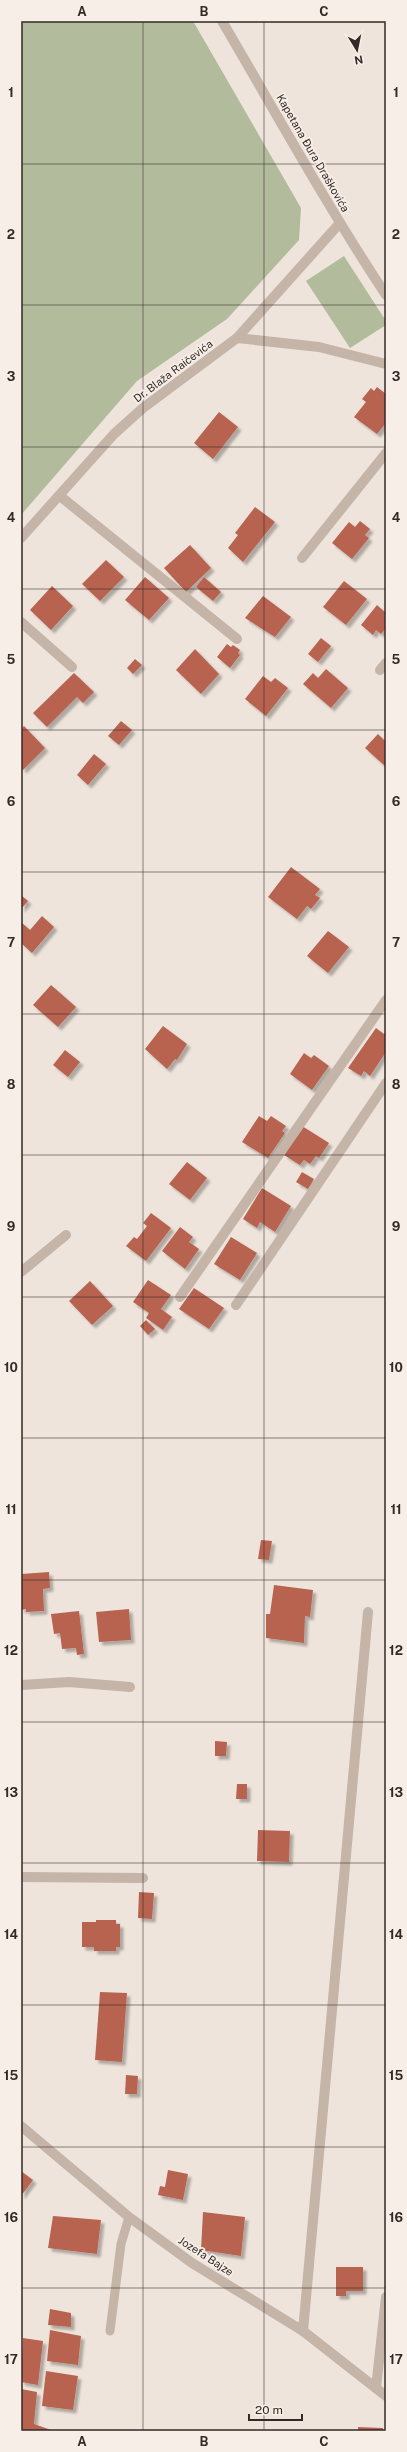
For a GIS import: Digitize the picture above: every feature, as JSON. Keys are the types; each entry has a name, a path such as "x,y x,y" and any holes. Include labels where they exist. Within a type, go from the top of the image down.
{"street":[{"name":"Kapetana Đura Draškovića","path":"222,21 319,184 339,224 386,295"},
{"name":"Dr. Blaža Raičevića","path":"21,538 114,434 137,413 237,338 339,224"},
{"path":"237,338 319,347 386,364"},
{"path":"302,558 386,453"},
{"path":"60,496 238,639"},
{"path":"21,622 72,667"},
{"path":"180,1298 386,1000"},
{"path":"236,1305 386,1083"},
{"path":"21,1272 66,1235"},
{"path":"303,2331 368,1612"},
{"path":"21,1685 69,1682 130,1687"},
{"path":"21,1877 143,1878"},
{"name":"Jozefa Bajze","path":"21,2126 129,2217 192,2263 303,2331 386,2396"},
{"path":"376,2388 386,2297"}],"lane":[{"path":"110,2331 121,2244 129,2217"}],"green space":[{"path":"21,21 193,21 301,208 299,240 227,319 137,381 21,515"},
{"path":"344,256 386,321 386,325 350,348 306,281"}],"building":[{"path":"377,387 386,394 386,423 377,434 354,417 366,402 362,399 371,388 374,391"},
{"path":"219,412 238,427 213,459 194,443"},
{"path":"255,507 275,522 243,562 228,548 238,535 235,533"},
{"path":"360,521 370,529 365,535 369,538 352,559 332,543 349,522 355,527"},
{"path":"190,545 211,568 186,592 164,568"},
{"path":"106,560 124,577 100,601 82,584"},
{"path":"145,577 169,598 149,620 125,600"},
{"path":"204,577 221,592 213,601 196,587"},
{"path":"344,581 367,599 346,625 323,607"},
{"path":"52,586 73,606 51,630 30,610"},
{"path":"263,596 291,617 275,637 245,618"},
{"path":"377,605 386,613 386,628 381,634 376,630 373,635 361,625"},
{"path":"321,638 331,646 318,662 308,654"},
{"path":"227,644 231,647 233,645 240,650 238,653 240,655 230,668 217,657"},
{"path":"195,649 219,674 201,694 176,670"},
{"path":"135,659 142,665 133,674 127,668"},
{"path":"326,669 348,688 331,708 303,684 313,673 318,678"},
{"path":"74,673 94,692 83,703 77,697 47,727 33,713"},
{"path":"263,676 271,682 275,678 288,688 266,716 245,699"},
{"path":"121,721 132,730 119,745 108,736"},
{"path":"24,726 45,748 23,770 21,767 21,729"},
{"path":"378,734 386,742 385,766 365,748"},
{"path":"94,754 106,764 88,785 77,775"},
{"path":"291,867 320,889 315,895 320,898 311,909 307,906 297,919 268,897"},
{"path":"21,895 28,901 21,909"},
{"path":"42,916 54,927 32,953 21,943 21,922 30,930"},
{"path":"328,931 349,947 328,973 307,956"},
{"path":"51,985 76,1007 58,1027 33,1005"},
{"path":"163,1026 187,1044 177,1060 175,1059 167,1069 145,1049"},
{"path":"376,1028 384,1034 386,1031 386,1052 370,1076 364,1071 361,1076 348,1068"},
{"path":"65,1050 80,1062 68,1077 53,1065"},
{"path":"304,1053 311,1058 314,1055 329,1066 312,1090 290,1074"},
{"path":"259,1116 267,1121 271,1116 286,1126 282,1131 285,1133 268,1158 242,1142"},
{"path":"302,1126 329,1143 319,1158 316,1156 310,1164 304,1160 300,1165 284,1155"},
{"path":"187,1162 207,1178 190,1200 169,1184"},
{"path":"302,1172 314,1179 308,1189 296,1182"},
{"path":"262,1188 291,1206 275,1232 260,1222 257,1228 243,1219"},
{"path":"151,1213 171,1228 146,1261 126,1246 134,1237 137,1239 147,1226 143,1223"},
{"path":"180,1227 193,1237 189,1242 199,1249 185,1269 162,1251"},
{"path":"231,1237 257,1253 240,1280 214,1264"},
{"path":"148,1280 171,1295 161,1309 172,1317 163,1330 146,1318 149,1313 133,1302"},
{"path":"90,1281 113,1306 92,1325 69,1301"},
{"path":"194,1288 224,1308 209,1329 179,1309"},
{"path":"146,1320 155,1329 148,1335 140,1326"},
{"path":"261,1540 272,1541 269,1560 258,1559"},
{"path":"49,1572 50,1588 43,1589 44,1611 26,1612 26,1609 21,1610 21,1574"},
{"path":"274,1585 313,1590 310,1617 305,1616 304,1643 266,1638 266,1614 270,1614"},
{"path":"129,1609 131,1640 99,1642 96,1612"},
{"path":"79,1611 84,1654 77,1655 76,1648 62,1649 60,1633 54,1634 51,1614"},
{"path":"215,1741 227,1742 226,1756 215,1756"},
{"path":"237,1784 247,1784 247,1799 236,1799"},
{"path":"258,1830 290,1831 289,1862 257,1861"},
{"path":"139,1892 154,1893 152,1919 138,1918"},
{"path":"96,1920 116,1920 116,1924 120,1924 120,1947 116,1947 116,1951 94,1951 94,1947 82,1947 82,1922 96,1922"},
{"path":"100,1992 127,1993 122,2062 95,2060"},
{"path":"126,2075 138,2076 137,2094 125,2094"},
{"path":"168,2170 188,2174 183,2200 158,2195 160,2186 165,2187"},
{"path":"21,2171 33,2180 21,2196"},
{"path":"203,2212 245,2217 241,2256 201,2250"},
{"path":"53,2216 101,2220 97,2254 48,2248"},
{"path":"336,2267 363,2267 363,2291 346,2291 346,2296 336,2296"},
{"path":"50,2309 71,2313 71,2327 48,2325"},
{"path":"50,2330 81,2336 78,2365 47,2361"},
{"path":"23,2338 43,2341 38,2385 21,2382"},
{"path":"46,2371 78,2376 73,2410 42,2406"},
{"path":"21,2389 37,2392 34,2424 54,2431 21,2431"},
{"path":"358,2427 383,2428 383,2431 358,2431"}]}
